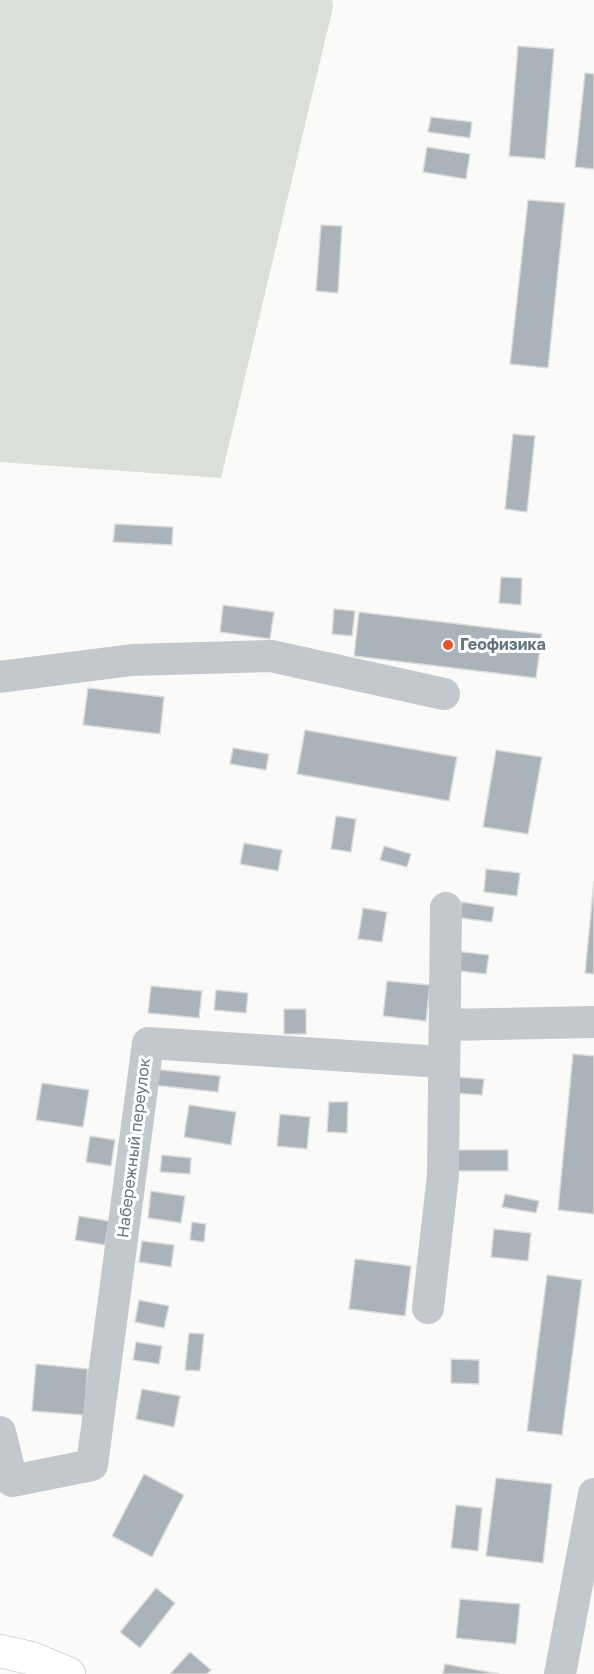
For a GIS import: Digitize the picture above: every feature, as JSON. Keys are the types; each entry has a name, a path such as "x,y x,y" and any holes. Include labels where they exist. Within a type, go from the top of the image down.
{"main road":[{"path":"0,1651 31,1658 69,1674"}],"street":[{"path":"0,677 132,660 271,656 444,694"},
{"path":"428,1308 443,1175 442,1062 446,1025 446,908"},
{"path":"446,1025 594,1022"},
{"name":"Набережный переулок","path":"0,1432 12,1481 92,1465 148,1043 442,1062"},
{"path":"560,1674 594,1494"}],"shaded area":[{"path":"0,0 332,0 333,7 221,478 0,462"}],"building":[{"path":"518,46 554,49 545,159 509,156"},
{"path":"585,73 594,74 594,169 575,167"},
{"path":"431,117 472,122 470,138 428,132"},
{"path":"427,147 470,154 466,179 423,172"},
{"path":"528,200 565,203 548,368 510,364"},
{"path":"321,225 342,226 338,293 316,291"},
{"path":"513,434 535,436 527,512 505,509"},
{"path":"115,524 173,527 172,545 113,542"},
{"path":"501,577 522,578 521,605 499,603"},
{"path":"223,605 274,612 270,639 220,632"},
{"path":"334,609 355,611 352,636 332,634"},
{"name":"Геофизика","path":"359,612 542,634 536,678 354,656"},
{"path":"88,688 164,697 160,734 83,725"},
{"path":"305,730 457,757 449,801 297,774"},
{"path":"233,748 269,754 266,770 230,764"},
{"path":"496,750 542,757 528,834 483,827"},
{"path":"336,816 356,819 351,852 331,849"},
{"path":"244,843 282,850 278,871 240,864"},
{"path":"384,846 411,854 407,867 380,860"},
{"path":"486,869 520,873 517,896 484,892"},
{"path":"594,881 594,974 585,973"},
{"path":"462,902 494,907 492,922 460,918"},
{"path":"363,908 387,912 382,942 358,939"},
{"path":"454,951 489,955 486,974 452,970"},
{"path":"387,981 430,985 426,1021 383,1016"},
{"path":"151,986 202,991 199,1018 148,1013"},
{"path":"216,990 248,993 246,1013 214,1010"},
{"path":"284,1009 306,1009 306,1034 284,1034"},
{"path":"573,1054 594,1056 594,1214 558,1210"},
{"path":"153,1069 220,1076 218,1092 152,1085"},
{"path":"456,1077 484,1079 482,1095 455,1093"},
{"path":"42,1083 89,1090 83,1127 36,1120"},
{"path":"329,1102 348,1102 347,1133 327,1132"},
{"path":"189,1105 236,1112 231,1145 184,1137"},
{"path":"280,1114 310,1117 307,1149 277,1146"},
{"path":"90,1136 115,1140 111,1166 86,1162"},
{"path":"458,1150 508,1150 508,1171 458,1171"},
{"path":"162,1155 191,1158 190,1174 160,1172"},
{"path":"151,1191 185,1196 181,1223 148,1218"},
{"path":"505,1194 539,1201 536,1213 502,1207"},
{"path":"79,1216 109,1221 105,1245 75,1240"},
{"path":"192,1222 206,1224 204,1242 190,1240"},
{"path":"494,1229 531,1233 528,1261 491,1257"},
{"path":"142,1241 174,1245 171,1267 139,1262"},
{"path":"355,1259 411,1266 405,1316 349,1309"},
{"path":"547,1275 582,1280 562,1435 527,1431"},
{"path":"139,1300 169,1306 164,1328 135,1322"},
{"path":"189,1333 204,1334 200,1371 185,1370"},
{"path":"136,1342 162,1346 159,1364 133,1360"},
{"path":"451,1359 479,1360 479,1384 451,1383"},
{"path":"36,1364 88,1369 84,1415 32,1411"},
{"path":"142,1389 180,1396 174,1427 136,1419"},
{"path":"144,1474 184,1495 152,1557 112,1536"},
{"path":"496,1478 552,1484 543,1563 486,1556"},
{"path":"456,1505 482,1508 478,1551 451,1548"},
{"path":"156,1588 175,1603 140,1648 120,1632"},
{"path":"460,1599 520,1604 516,1644 456,1638"},
{"path":"190,1652 211,1670 207,1674 170,1674"},
{"path":"445,1664 499,1674 443,1674"}],"place":[{"name":"Геофизика","path":"448,645"}]}
